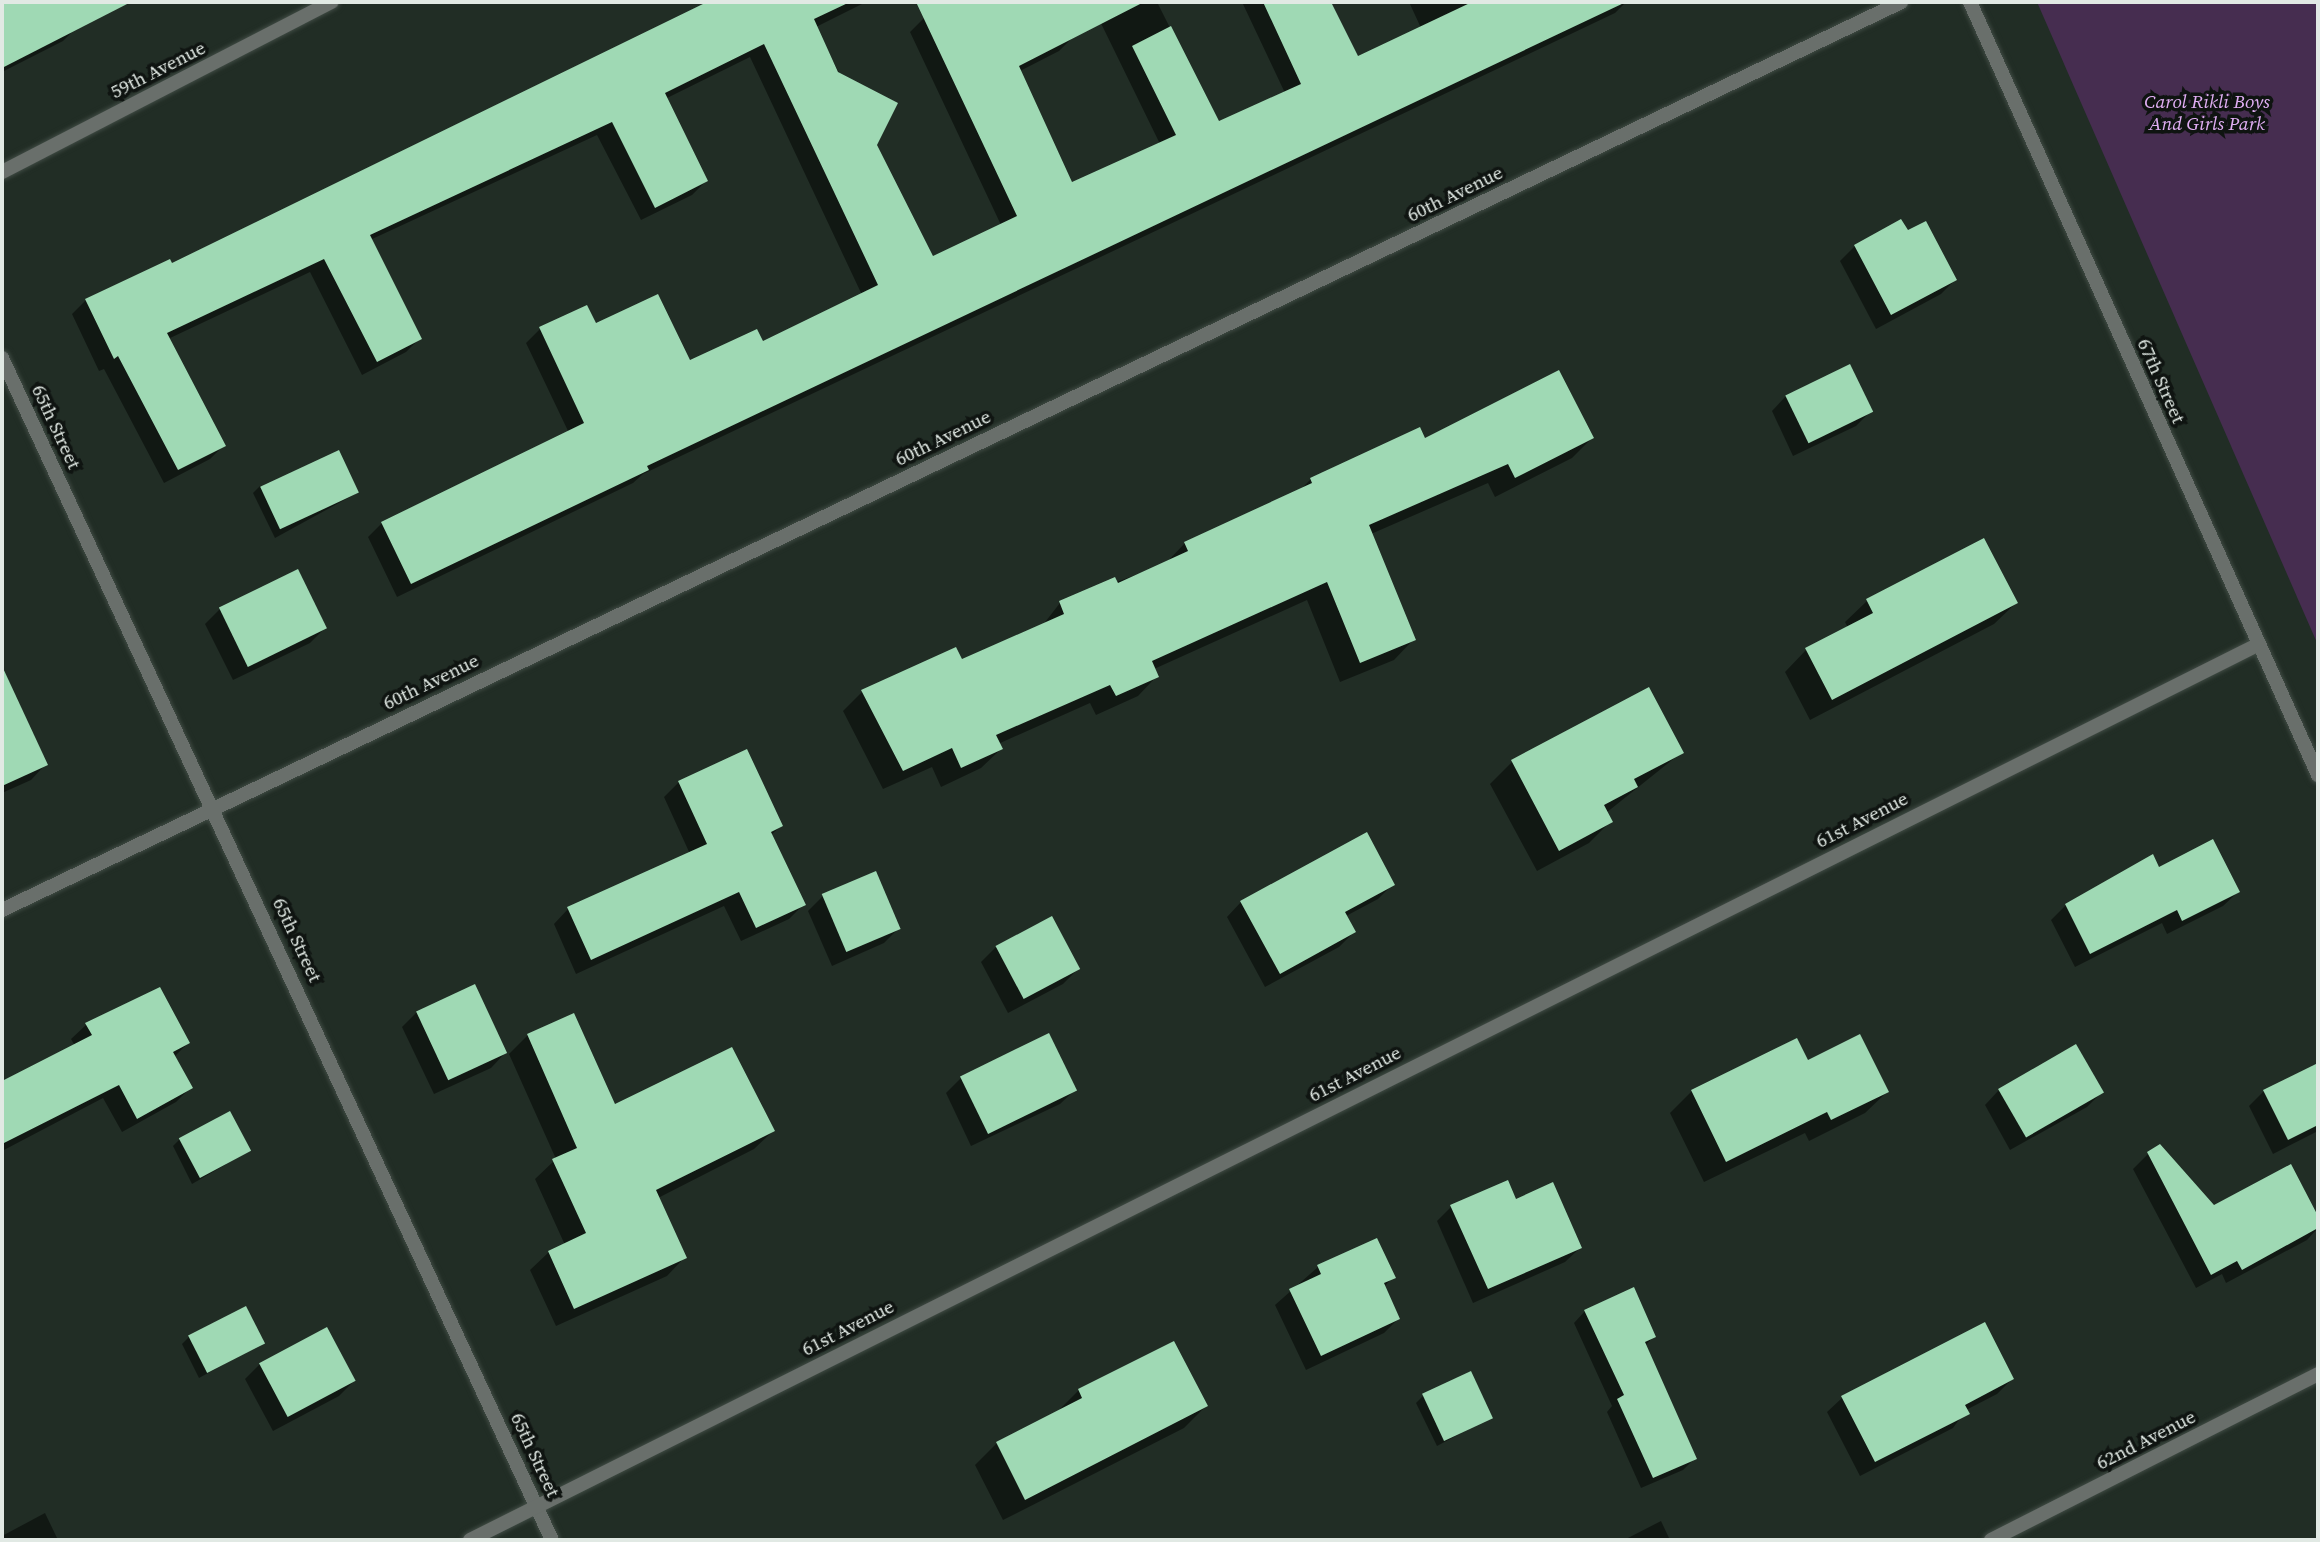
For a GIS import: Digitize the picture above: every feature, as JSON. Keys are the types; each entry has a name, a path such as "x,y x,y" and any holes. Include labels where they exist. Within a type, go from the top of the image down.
{"street":[{"name":"59th Avenue","path":"2,172 331,2"},
{"name":"60th Avenue","path":"2,910 1901,2"},
{"name":"67th Street","path":"1970,2 2318,775"},
{"name":"65th Street","path":"2,358 214,807 552,1540"},
{"name":"61st Avenue","path":"470,1540 2259,644"},
{"name":"62nd Avenue","path":"1991,1540 2318,1374"}],"green space":[{"name":"Carol Rikli Boys And Girls Park","path":"2037,2 2318,2 2318,645"}],"building":[{"path":"2,2 131,2 2,68"},
{"path":"707,2 850,2 814,19 838,72 898,103 877,145 933,256 1017,216 916,2 1144,2 1019,66 1072,182 1176,135 1132,46 1171,26 1219,121 1301,84 1263,2 1331,2 1358,56 1472,2 1626,2 647,466 649,470 411,584 381,522 584,423 539,327 587,305 596,323 658,294 690,360 757,329 763,341 878,285 764,44 665,93 708,181 655,208 612,122 370,235 422,339 377,362 324,259 167,333 226,446 178,470 118,356 114,359 85,299 170,259 172,263"},
{"path":"1901,219 1908,230 1926,221 1957,280 1891,315 1854,245"},
{"path":"1850,364 1873,412 1809,443 1785,396"},
{"path":"1559,370 1594,438 1515,478 1508,464 1369,525 1416,640 1360,663 1327,582 1152,661 1159,677 1116,696 1110,685 996,735 1003,749 961,768 952,748 903,771 861,690 956,647 962,659 1064,614 1059,601 1115,577 1118,583 1188,551 1184,542 1312,483 1310,478 1420,427 1425,438"},
{"path":"339,450 359,493 280,529 260,487"},
{"path":"1984,538 2018,603 1832,700 1805,648 1873,613 1866,599"},
{"path":"298,569 327,628 248,667 219,608"},
{"path":"2,666 48,765 2,786"},
{"path":"1649,687 1684,753 1634,779 1638,787 1604,805 1613,822 1559,851 1511,760"},
{"path":"747,749 783,826 771,832 806,905 756,928 739,892 591,960 567,907 707,844 678,781"},
{"path":"1367,832 1395,885 1345,912 1356,932 1280,974 1240,901"},
{"path":"2213,839 2240,892 2182,921 2177,910 2090,954 2065,904 2153,854 2159,867"},
{"path":"876,871 901,929 846,952 822,894"},
{"path":"1052,916 1080,969 1024,999 995,946"},
{"path":"475,984 507,1053 448,1080 416,1011"},
{"path":"160,987 190,1043 173,1052 193,1088 137,1119 119,1085 2,1144 2,1081 92,1035 85,1023"},
{"path":"574,1013 615,1104 732,1047 775,1131 656,1190 687,1258 574,1309 548,1251 586,1233 552,1159 577,1148 527,1034"},
{"path":"1049,1033 1077,1091 988,1134 960,1076"},
{"path":"1860,1034 1889,1092 1831,1120 1827,1112 1726,1162 1691,1090 1797,1038 1808,1060"},
{"path":"2076,1044 2104,1092 2026,1137 1998,1089"},
{"path":"2318,1063 2318,1125 2288,1140 2263,1090"},
{"path":"230,1111 251,1151 200,1178 179,1138"},
{"path":"2160,1144 2214,1205 2291,1164 2318,1216 2318,1228 2242,1270 2237,1261 2211,1275 2147,1152"},
{"path":"1508,1180 1516,1199 1553,1182 1582,1248 1488,1289 1450,1205"},
{"path":"1377,1238 1396,1278 1384,1283 1400,1319 1321,1356 1289,1289 1321,1274 1317,1265"},
{"path":"1634,1287 1656,1337 1645,1342 1697,1459 1653,1478 1617,1399 1624,1395 1584,1310"},
{"path":"246,1306 265,1343 207,1373 188,1336"},
{"path":"1985,1322 2014,1379 1965,1405 1970,1414 1875,1462 1841,1396"},
{"path":"327,1327 356,1381 288,1417 259,1363"},
{"path":"1174,1341 1208,1406 1025,1500 996,1442 1082,1398 1078,1389"},
{"path":"1471,1371 1493,1418 1444,1441 1422,1394"}]}
